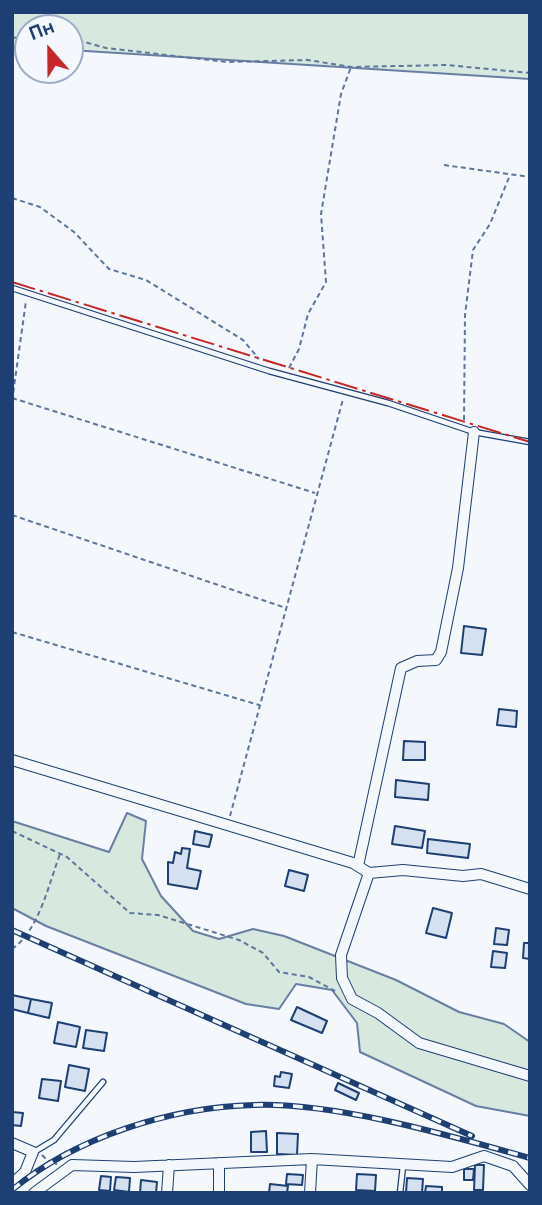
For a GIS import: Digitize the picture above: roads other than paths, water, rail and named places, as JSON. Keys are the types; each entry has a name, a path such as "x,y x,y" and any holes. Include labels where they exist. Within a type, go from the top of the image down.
{"street":[{"path":"358,866 401,668 417,661 436,660 441,652 458,568 469,430"},
{"path":"12,760 229,823 358,866 369,873 403,870 463,876 481,874 530,889"},
{"path":"369,873 341,956 342,978 352,999 378,1013 419,1043 530,1076"},
{"path":"12,1143 36,1152 25,1172 12,1184"},
{"path":"34,1193 72,1165 134,1167 313,1159 452,1167 484,1156 513,1166 530,1185"},
{"path":"310,1193 313,1159"},
{"path":"219,1163 219,1193"},
{"path":"167,1193 169,1165"}],"lane":[{"path":"12,288 269,371 469,430 530,442"},
{"path":"36,1152 54,1140 103,1083"},
{"path":"400,1193 403,1166"}],"railway":[{"path":"12,930 472,1136"},
{"path":"12,1190 65,1155 126,1128 190,1112 254,1105 320,1109 393,1122 530,1158"}]}
